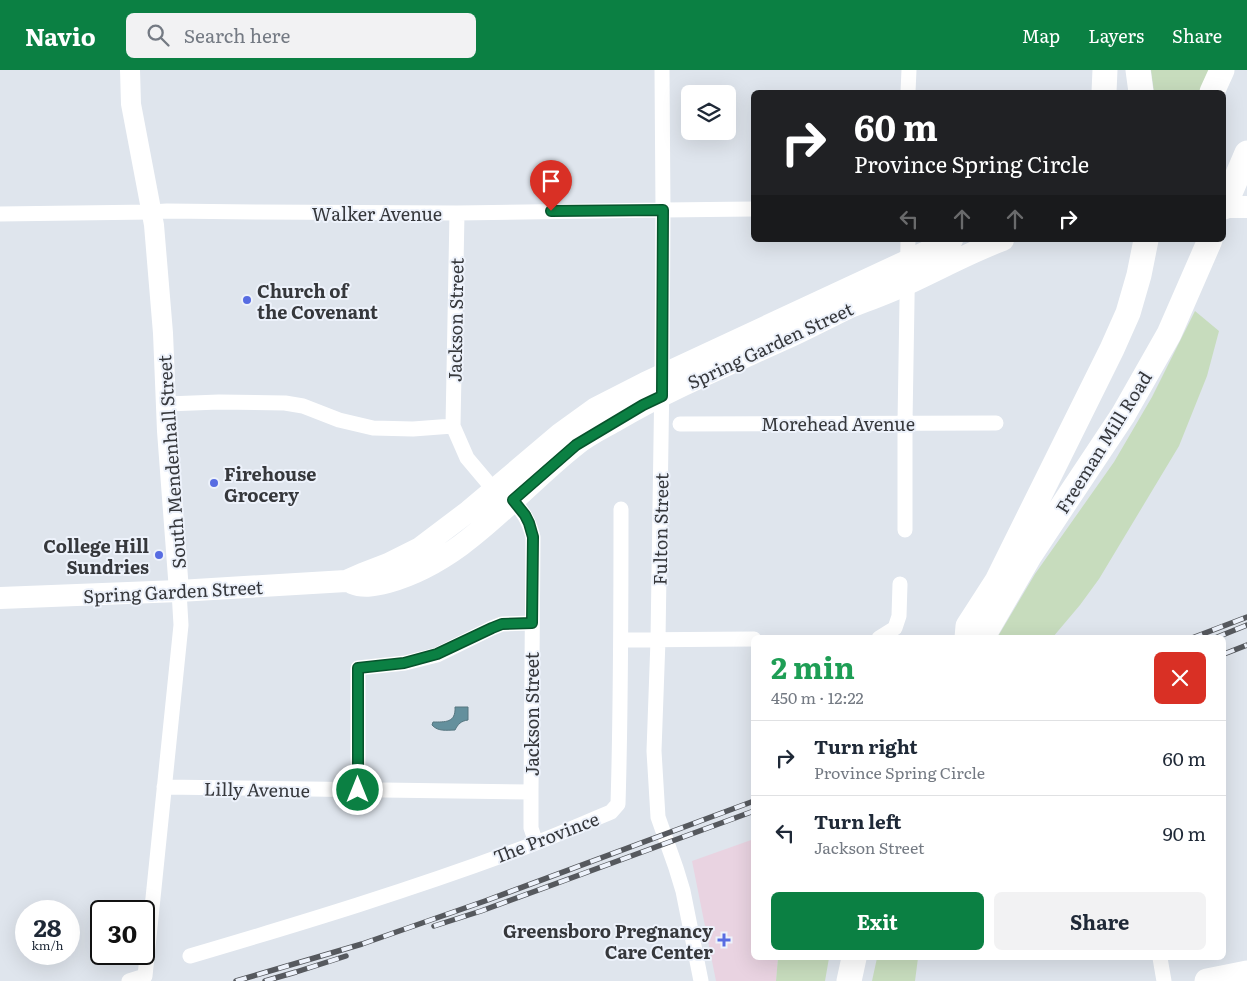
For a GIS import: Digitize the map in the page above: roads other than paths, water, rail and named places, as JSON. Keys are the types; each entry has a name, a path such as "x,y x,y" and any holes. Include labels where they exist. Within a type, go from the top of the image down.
{"main road":[{"path":"1104,90 1105,70"},
{"path":"1138,70 1141,90"},
{"path":"1213,90 1222,70"},
{"path":"1226,202 1247,154"},
{"path":"1226,187 1247,187"},
{"path":"1226,207 1247,207"},
{"name":"Spring Garden Street","path":"0,598 180,591 346,581 360,587 377,585 411,574 431,565 456,549 504,495 576,445 643,405 662,386 908,250 943,242"},
{"name":"Spring Garden Street","path":"662,386 700,376 998,242"},
{"name":"Freeman Mill Road","path":"967,635 968,626 997,581 1112,349 1128,313 1139,275 1146,242"},
{"name":"Freeman Mill Road","path":"984,635 1030,555 1123,415 1169,334 1209,242"},
{"path":"849,981 854,960"},
{"path":"1207,981 1247,973"}],"street":[{"name":"South Mendenhall Street","path":"129,981 145,976 180,625 180,591 167,430 165,366 154,225 132,104 130,70"},
{"name":"Fulton Street","path":"662,70 662,386 658,640 654,751 658,817 683,891 701,981"},
{"path":"908,90 909,70"},
{"name":"Walker Avenue","path":"0,214 151,212 167,210 457,213 751,209"},
{"name":"Jackson Street","path":"453,426 457,213"},
{"path":"905,530 904,423 908,250"},
{"path":"167,404 219,402 285,403 303,406 339,420 373,428 412,429 453,426 467,458 504,495"},
{"name":"Morehead Avenue","path":"680,424 996,423"},
{"name":"Jackson Street","path":"504,495 525,515 533,537 531,828 536,843"},
{"name":"The Province","path":"190,956 394,893 536,843 611,812 618,804 621,509"},
{"path":"884,635 895,628 899,616 900,584"},
{"path":"358,790 358,668 404,663 437,654 502,624 532,623"},
{"path":"621,640 751,640"},
{"name":"Lilly Avenue","path":"164,787 531,792"},
{"path":"1160,960 1164,981"}],"water":[{"path":"455,707 468,707 468,720 460,723 455,730 440,730 432,725 433,722 452,719"}],"railway":[{"path":"1200,635 1247,617"},
{"path":"1222,635 1247,625"},
{"path":"1226,653 1247,645"},
{"path":"236,981 362,944 485,901 751,802"},
{"path":"434,926 481,911 751,812"},
{"path":"265,981 346,956"}],"place":[{"name":"Church of the Covenant","path":"247,300"},
{"name":"Firehouse Grocery","path":"214,483"},
{"name":"College Hill Sundries","path":"159,555"},
{"name":"Greensboro Pregnancy Care Center","path":"724,940"}]}
